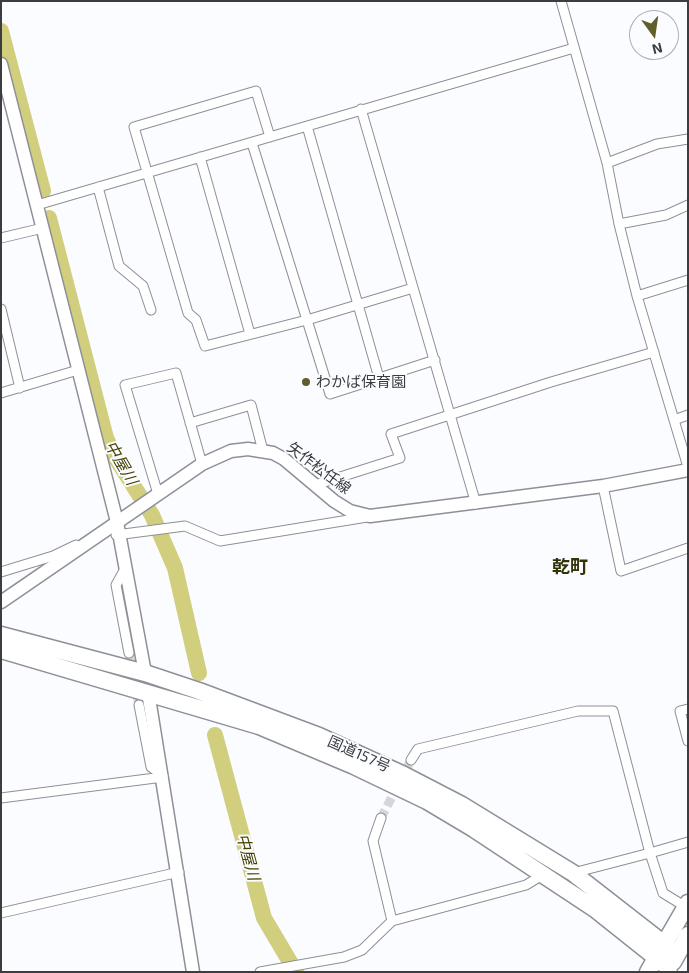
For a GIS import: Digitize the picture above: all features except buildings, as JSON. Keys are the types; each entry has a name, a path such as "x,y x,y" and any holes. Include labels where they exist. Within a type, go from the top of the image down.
{"highway":[{"name":"国道157号","path":"1,635 145,673 260,713 404,775 462,805 572,873 663,961"},
{"name":"国道157号","path":"1,650 143,698 259,726 354,766 426,801 474,828 594,909 663,961"},
{"path":"663,961 687,905"},
{"path":"663,961 688,935"}],"street":[{"path":"561,1 607,163 636,296 688,468"},
{"path":"37,205 574,48"},
{"path":"1,64 117,522 145,673"},
{"path":"270,137 256,91 134,127 188,313 196,320 205,346 307,320 413,288"},
{"path":"362,109 476,504"},
{"path":"307,126 379,378"},
{"path":"607,163 657,144 688,139"},
{"path":"252,143 330,394 435,360"},
{"path":"200,157 250,334"},
{"path":"98,187 119,266 143,286 151,310"},
{"path":"619,224 666,215 688,206"},
{"path":"1,238 43,228"},
{"path":"636,296 688,280"},
{"path":"1,309 20,388"},
{"path":"315,486 400,458 391,434 654,352"},
{"path":"1,393 78,370"},
{"path":"156,496 125,385 176,373 202,464"},
{"path":"190,423 251,405 263,451"},
{"path":"674,420 688,415"},
{"name":"矢作松任線","path":"1,602 202,464 231,452 248,449 273,453 284,459 315,486 350,511 370,516 476,504 578,488 603,486 688,468"},
{"path":"603,486 620,571 688,548"},
{"path":"1,572 53,556 103,532 120,535 185,526 220,542 370,516"},
{"path":"125,569 116,585 129,653"},
{"path":"143,698 163,776 193,972"},
{"path":"688,709 680,711 688,741"},
{"path":"411,760 418,749 578,710 613,711 650,853 664,893 687,905"},
{"path":"1,798 163,776"},
{"path":"381,818 373,841 392,921"},
{"path":"572,873 688,842"},
{"path":"1,913 179,872"},
{"path":"260,972 344,957 362,950 392,921 526,885 544,874"}],"waterway":[{"name":"中屋川","path":"1,31 43,191"},
{"name":"中屋川","path":"49,218 106,438 117,460 152,515 175,568 199,673"},
{"name":"中屋川","path":"215,735 264,918 296,972"}],"tunnel":[{"path":"129,653 139,705"},
{"path":"381,818 411,760"}],"place":[{"name":"わかば保育園","path":"306,382"}],"district":[{"name":"乾町","path":"570,567"}]}
